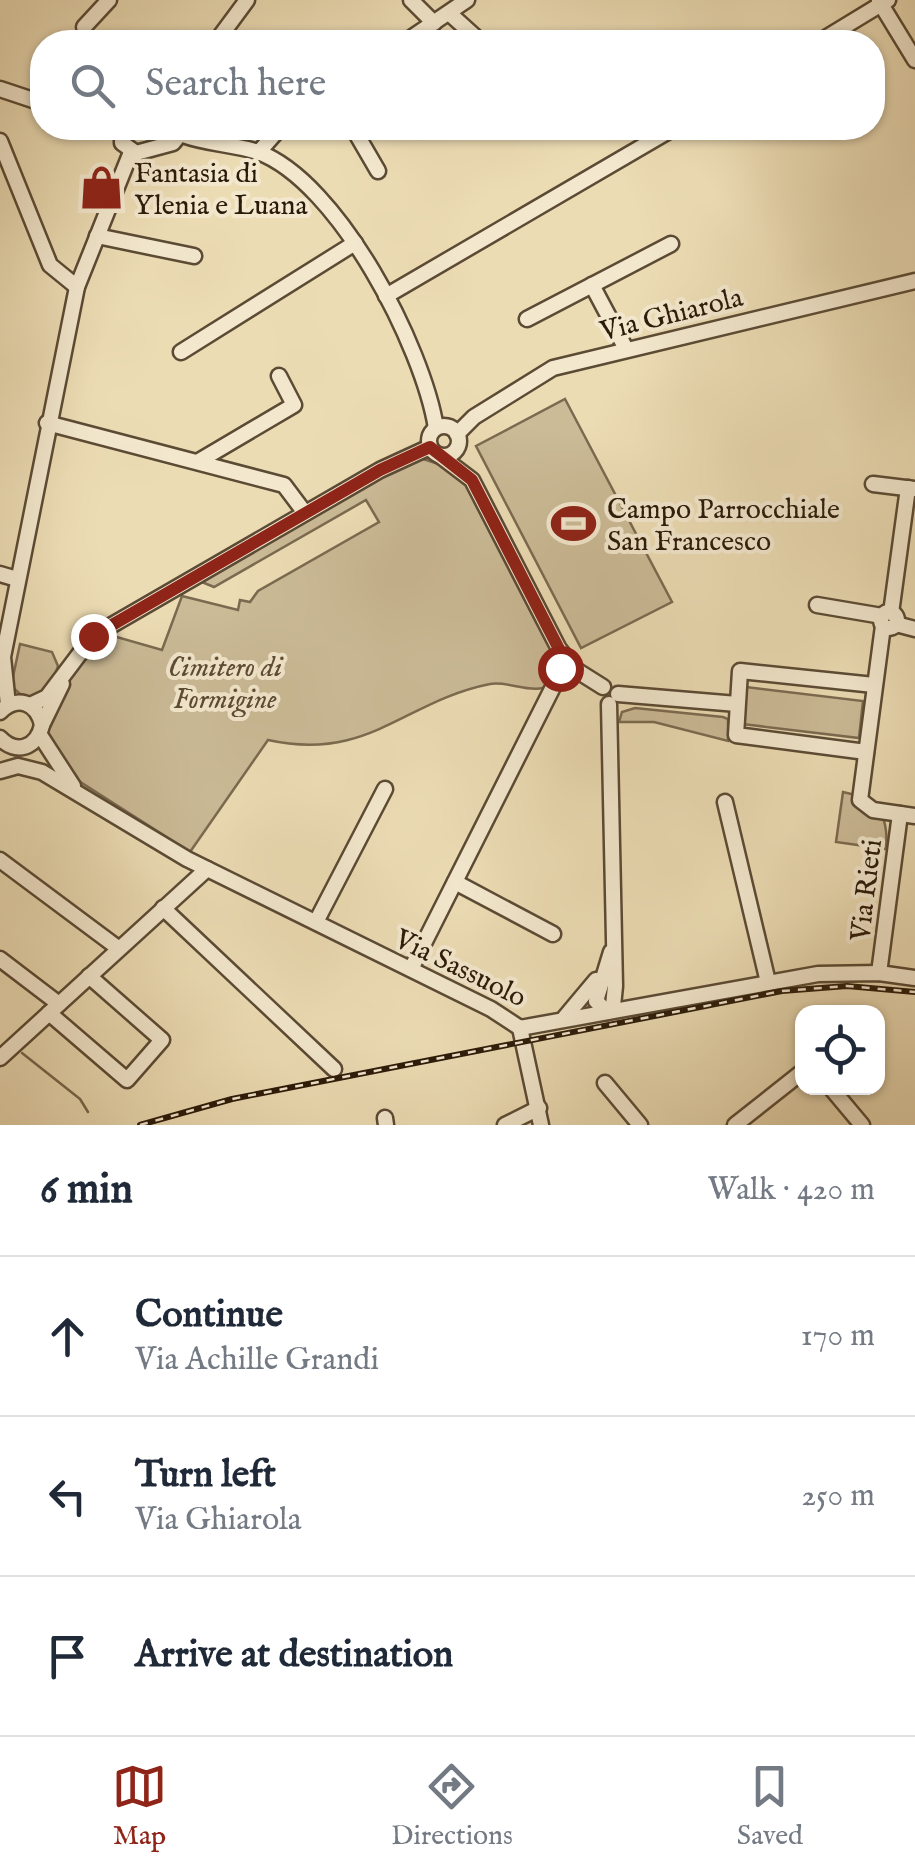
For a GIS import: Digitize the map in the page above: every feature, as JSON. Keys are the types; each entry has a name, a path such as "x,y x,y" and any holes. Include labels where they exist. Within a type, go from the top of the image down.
{"street":[{"path":"84,27 109,0"},
{"path":"225,30 247,0"},
{"path":"410,0 434,23"},
{"path":"426,30 467,0"},
{"path":"838,30 883,2 915,60"},
{"path":"449,12 468,30"},
{"path":"0,89 30,99"},
{"path":"120,140 132,152"},
{"path":"132,152 176,140"},
{"path":"216,140 258,152 325,201 386,296 432,403 436,428"},
{"path":"258,152 269,140"},
{"path":"360,140 378,170"},
{"path":"386,296 653,140"},
{"path":"0,141 50,265 77,288"},
{"path":"30,705 4,708 2,656 77,288 128,170 132,152"},
{"path":"97,236 194,256"},
{"path":"181,352 355,243"},
{"path":"527,319 671,244"},
{"name":"Via Ghiarola","path":"30,705 46,697 93,636 305,513 434,451 453,452 474,417 554,368 915,281"},
{"path":"592,285 626,349"},
{"path":"199,461 294,405 279,376"},
{"path":"47,423 284,485 305,513"},
{"path":"472,480 434,451 430,434 436,428 446,426 458,439 472,480 559,649 576,670 602,688 611,686 614,699 614,943 614,1000 607,1012 596,1000 614,943"},
{"path":"873,484 912,488 874,684 860,800 873,810 907,815"},
{"path":"0,574 17,579"},
{"path":"817,605 915,628"},
{"path":"411,970 553,686 560,668 559,649"},
{"path":"866,752 736,736 740,670 874,684"},
{"path":"0,758 41,730 65,674"},
{"path":"614,699 736,704"},
{"name":"Via Sassuolo","path":"30,705 64,776 80,794"},
{"path":"0,738 21,747 52,778"},
{"name":"Via Sassuolo","path":"0,772 18,766 52,778 207,868 520,1028 818,974 879,972 915,978"},
{"path":"316,922 384,788"},
{"path":"725,802 768,982"},
{"name":"Via Rieti","path":"879,972 907,815"},
{"path":"0,860 118,948"},
{"path":"0,1058 207,868"},
{"path":"455,882 553,934"},
{"path":"163,908 334,1070"},
{"path":"0,958 127,1080 162,1040 89,976"},
{"path":"562,1019 580,1004 607,962"},
{"path":"614,977 634,1008"},
{"path":"520,1028 541,1125"},
{"path":"735,1125 795,1078"},
{"path":"605,1083 640,1125"},
{"path":"837,1095 862,1125"},
{"path":"505,1125 539,1108"}],"green space":[{"name":"Campo Parrocchiale San Francesco","path":"565,399 672,602 581,648 476,446"},
{"name":"Cimitero di Formigine","path":"417,457 460,471 554,653 550,679 543,688 490,684 433,703 385,727 333,743 303,745 268,740 190,852 71,776 46,730 71,676 99,642 110,635 162,650 182,596 238,610 240,600 250,602 258,591 379,522 366,500 214,587 197,580"},
{"path":"20,644 52,652 58,666 52,685 34,698 11,686"},
{"path":"746,687 863,701 859,738 742,724"},
{"path":"635,708 723,717 728,719 728,741 654,722 619,722 622,712"},
{"path":"843,792 865,799 879,810 886,849 836,842"}],"waterway":[{"path":"22,1053 80,1099 88,1112"}],"railway":[{"path":"140,1125 232,1099 782,991 847,986 915,992"}],"place":[{"name":"Fantasia di Ylenia e Luana","path":"101,188"},
{"name":"Campo Parrocchiale San Francesco","path":"574,524"}],"route":[{"path":"93,636 380,470 430,447 472,480 559,649 560,668"}]}
